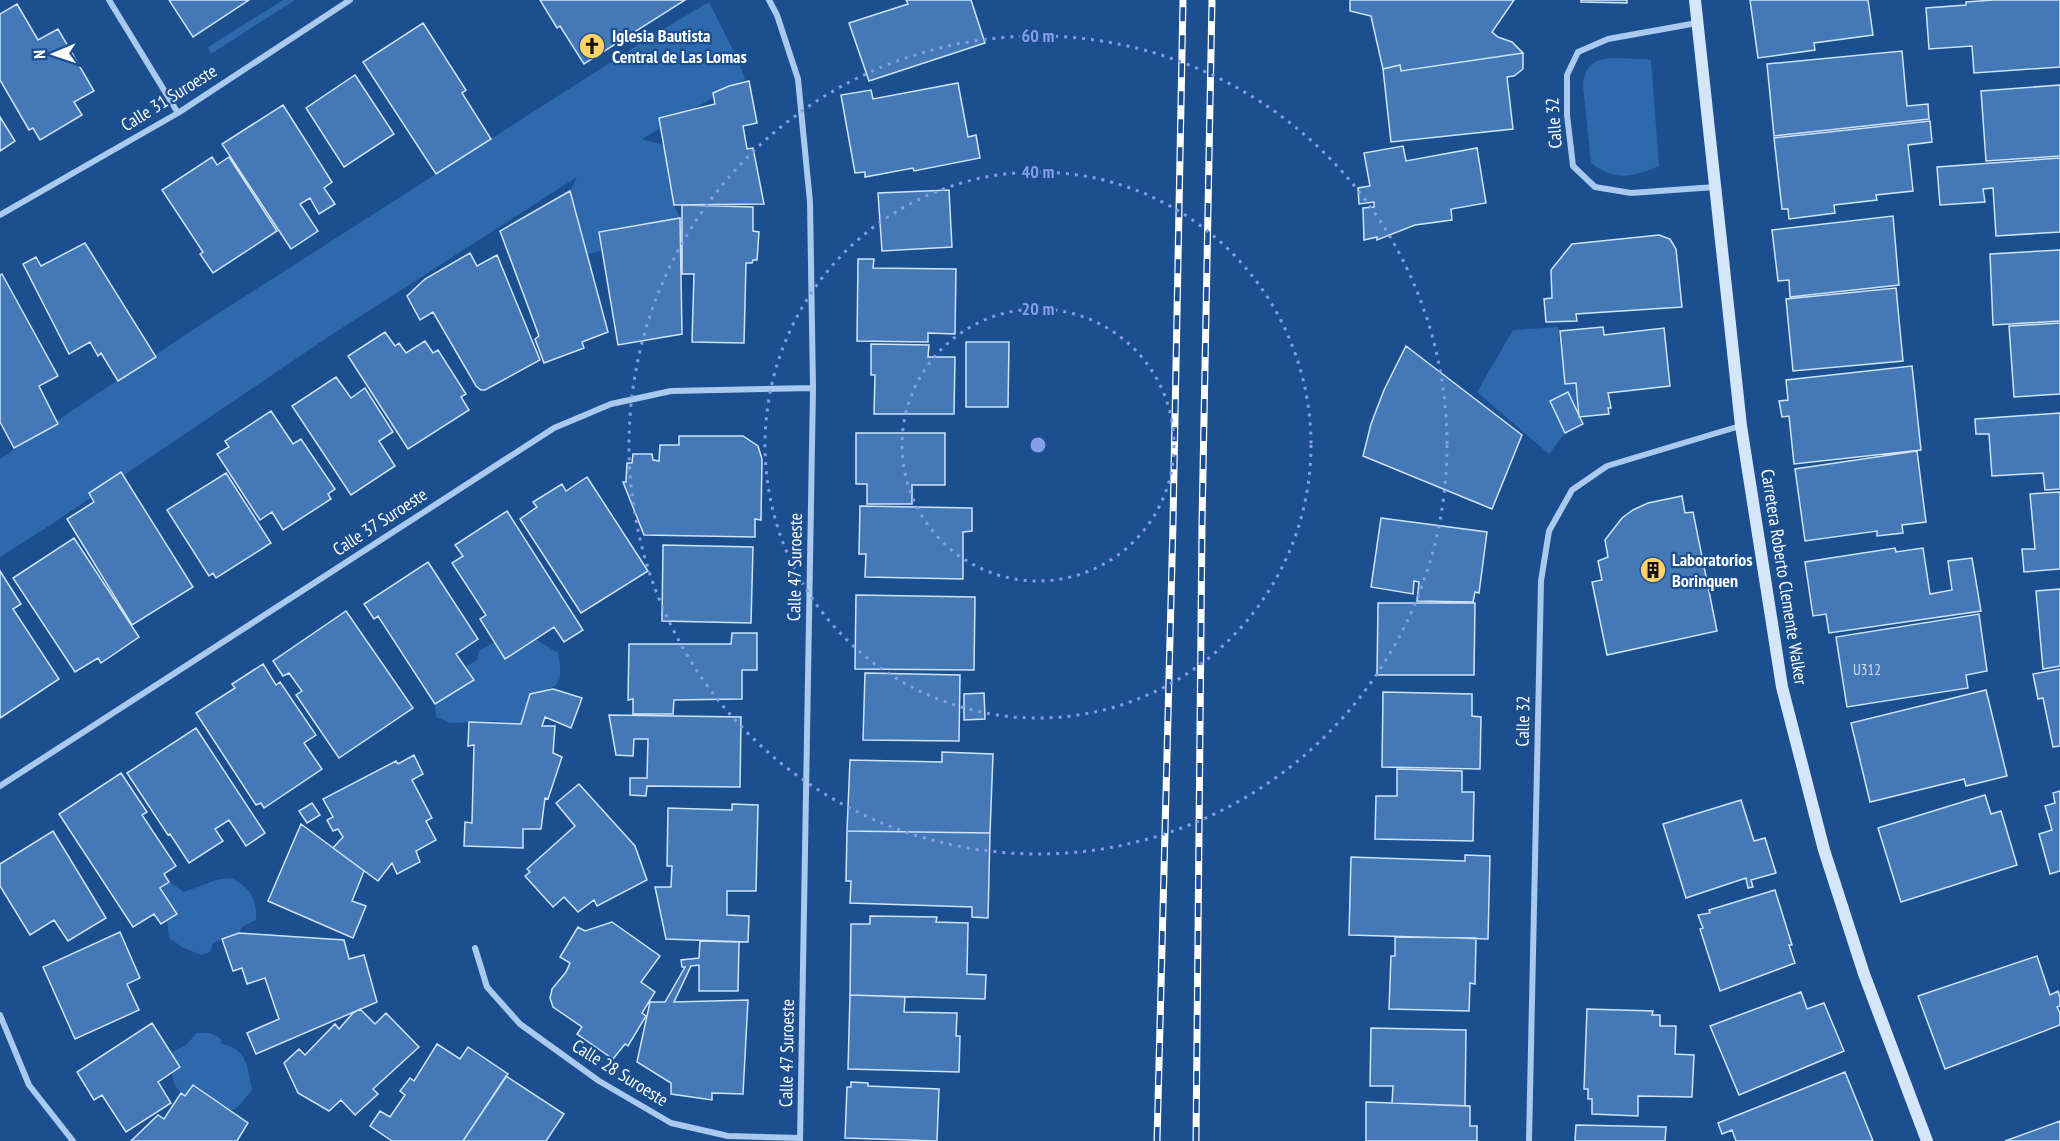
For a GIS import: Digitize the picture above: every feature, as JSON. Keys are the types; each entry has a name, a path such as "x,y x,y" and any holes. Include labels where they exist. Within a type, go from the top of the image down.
{"main road":[{"name":"Carretera Roberto Clemente Walker","path":"1695,0 1741,426 1782,687 1824,850 1864,974 1927,1141"}],"street":[{"path":"109,0 178,113"},
{"name":"Calle 31 Suroeste","path":"0,215 178,113 350,0"},
{"name":"Calle 47 Suroeste","path":"769,0 777,15 798,79 810,202 813,388 800,1139"},
{"name":"Calle 32","path":"1698,23 1608,39 1578,52 1567,75 1567,115 1573,166 1595,187 1631,193 1716,187"},
{"name":"Calle 37 Suroeste","path":"0,786 554,428 610,404 670,391 813,388"},
{"name":"Calle 32","path":"1529,1141 1541,581 1549,531 1572,490 1607,466 1741,426"},
{"name":"Calle 28 Suroeste","path":"475,948 488,987 520,1024 599,1081 671,1123 728,1136 800,1139"},
{"path":"0,1015 29,1085 73,1141"}],"shaded area":[{"path":"283,0 295,0 211,54 208,47"},
{"path":"709,2 745,79 642,139 664,145 674,205 680,218 599,232 601,251 587,254 570,191 577,177 328,337 0,557 0,459 194,329 647,39"},
{"path":"1605,59 1651,60 1659,166 1632,175 1608,173 1591,163 1583,85 1585,74 1590,66"},
{"path":"1558,327 1565,384 1576,383 1579,417 1568,392 1550,401 1565,433 1549,454 1477,392 1513,330"},
{"path":"535,639 558,653 560,678 554,686 530,694 521,724 495,721 450,723 436,717 435,704 473,680 465,667 477,660 479,651 494,642"},
{"path":"230,878 243,885 251,894 256,920 242,927 239,933 213,943 210,952 201,955 182,947 169,938 167,922 177,914 162,888 169,882 184,892 216,880"},
{"path":"197,1033 210,1033 220,1038 222,1044 237,1050 245,1060 252,1090 237,1108 230,1111 194,1085 185,1096 176,1087 172,1076 171,1053 186,1045"}],"building":[{"path":"169,0 249,0 193,37"},
{"name":"Iglesia Bautista Central de Las Lomas","path":"540,0 685,0 584,64 560,26 557,28"},
{"path":"906,0 971,0 985,43 869,81 849,23 908,4"},
{"path":"1350,0 1514,0 1492,32 1512,42 1523,53 1401,71 1400,65 1383,69 1371,16 1350,11"},
{"path":"1581,0 1627,0 1627,3 1581,2"},
{"path":"1750,0 1868,0 1873,35 1814,43 1815,50 1758,58"},
{"path":"1993,0 2060,0 2060,67 1974,73 1972,46 1929,49 1926,8"},
{"path":"17,4 38,40 58,29 94,91 74,102 82,115 40,140 33,128 29,130 0,80 0,14"},
{"path":"423,23 466,90 462,93 491,139 436,174 363,62"},
{"path":"1902,51 1907,106 1928,104 1929,119 1774,136 1767,64"},
{"path":"1523,53 1523,69 1514,76 1507,77 1513,129 1391,142 1383,69 1400,65 1401,71"},
{"path":"355,75 394,134 344,167 306,108"},
{"path":"749,81 757,123 743,126 747,149 753,148 764,204 674,205 659,118 715,104 713,93"},
{"path":"958,83 968,137 976,135 980,158 914,171 913,168 865,177 865,172 855,173 841,95 871,90 873,99"},
{"path":"2060,85 2060,156 1986,161 1981,91"},
{"path":"283,105 332,182 324,188 335,204 319,214 310,198 300,204 318,231 291,249 222,144"},
{"path":"0,117 15,141 0,151"},
{"path":"1930,121 1932,142 1908,145 1913,191 1876,195 1877,200 1834,205 1835,213 1789,219 1788,209 1782,209 1774,138"},
{"path":"1403,146 1406,161 1477,148 1486,203 1451,209 1452,220 1415,225 1377,240 1377,237 1364,240 1363,208 1374,207 1374,202 1359,204 1358,188 1370,186 1364,153"},
{"path":"212,157 217,165 229,157 277,231 213,273 200,254 203,252 162,190"},
{"path":"2060,158 2060,232 1996,236 1993,188 1983,189 1985,202 1940,205 1937,167"},
{"path":"949,190 952,247 882,251 878,193"},
{"path":"570,191 608,332 582,342 584,348 544,363 535,339 539,336 500,231"},
{"path":"682,205 753,207 753,231 759,232 757,260 746,263 744,343 692,342 694,274 682,274"},
{"path":"1893,216 1899,285 1790,297 1789,280 1778,281 1772,230"},
{"path":"680,218 682,334 618,345 599,232"},
{"path":"1659,235 1670,239 1676,249 1682,307 1576,314 1577,321 1546,322 1544,299 1552,298 1551,270 1572,244"},
{"path":"85,243 156,357 118,381 101,353 98,356 90,342 69,354 23,264 36,257 41,266"},
{"path":"2060,250 2060,321 1993,325 1990,254"},
{"path":"470,253 477,266 497,255 540,360 485,390 476,386 433,312 420,320 407,296 425,279"},
{"path":"858,259 874,259 873,268 956,269 955,334 928,333 928,342 857,341"},
{"path":"2,274 58,376 39,386 58,424 14,448 0,422 0,275"},
{"path":"1896,288 1903,361 1793,371 1786,299"},
{"path":"2060,323 2060,394 2014,397 2009,326"},
{"path":"1603,327 1604,335 1664,328 1670,386 1608,393 1611,408 1608,408 1609,414 1579,417 1576,383 1565,384 1560,331"},
{"path":"385,332 395,346 399,343 406,353 425,341 433,353 438,350 466,394 461,397 469,410 408,449 348,356"},
{"path":"966,342 1009,342 1008,407 966,407"},
{"path":"871,344 929,345 928,357 955,357 954,414 874,414 875,375 871,375"},
{"path":"1406,346 1522,435 1492,509 1363,456 1371,424 1384,390"},
{"path":"1912,366 1921,450 1794,464 1789,416 1782,417 1779,401 1788,400 1786,380"},
{"path":"336,377 351,398 365,388 393,432 379,441 395,466 351,495 292,406"},
{"path":"1568,392 1583,424 1565,433 1550,401"},
{"path":"271,411 293,444 301,439 335,489 328,494 331,499 283,530 272,512 260,520 217,454 229,447 225,441"},
{"path":"2060,413 2060,489 2045,490 2043,473 1992,476 1989,434 1976,434 1975,419"},
{"path":"856,433 945,433 945,485 912,485 912,504 867,504 867,484 856,484"},
{"path":"679,436 743,436 758,446 762,459 761,520 755,519 755,537 644,535 623,482 626,482 627,463 632,463 633,454 652,454 653,460 659,461 660,445 679,445"},
{"path":"1917,451 1926,522 1902,525 1903,533 1877,536 1877,531 1805,541 1795,469"},
{"path":"121,472 193,587 132,625 67,519 94,502 89,493"},
{"path":"226,473 271,543 216,578 213,573 209,576 167,510"},
{"path":"587,477 648,571 581,613 520,519 537,507 533,502 562,484 566,491"},
{"path":"2060,492 2060,569 2024,572 2022,549 2035,549 2030,494"},
{"name":"Laboratorios Borinquen","path":"1682,496 1685,513 1693,512 1717,631 1607,655 1592,582 1602,580 1598,561 1608,557 1605,540 1622,518 1633,510 1648,503"},
{"path":"860,506 972,508 972,531 963,532 963,579 865,577 866,554 859,554"},
{"path":"507,511 583,630 564,642 554,627 505,659 480,619 486,615 452,563 463,556 455,545"},
{"path":"1381,518 1487,532 1479,593 1475,592 1473,602 1417,601 1419,582 1414,581 1413,594 1371,587"},
{"path":"74,538 139,637 101,663 98,658 75,672 13,578"},
{"path":"663,545 753,547 751,623 662,621"},
{"path":"1895,548 1896,552 1923,548 1930,594 1952,590 1948,561 1972,558 1981,611 1829,633 1826,614 1813,616 1805,562"},
{"path":"428,562 478,639 456,654 474,680 435,704 378,616 374,619 364,604"},
{"path":"0,571 21,604 13,609 59,679 0,718"},
{"path":"2060,589 2060,666 2043,669 2036,591"},
{"path":"856,595 975,597 974,670 855,669"},
{"path":"1378,603 1475,603 1474,675 1377,675"},
{"path":"346,611 413,708 339,758 296,695 302,691 289,673 283,676 273,661"},
{"path":"1979,614 1987,671 1966,675 1968,688 1847,707 1836,637"},
{"path":"732,633 757,633 757,670 742,670 742,699 674,700 673,714 633,714 633,699 628,700 629,644 731,644"},
{"path":"263,664 276,685 280,682 316,735 304,743 322,769 264,808 261,803 256,805 196,713 235,688 232,684"},
{"path":"2060,669 2060,746 2053,747 2043,698 2038,699 2033,674"},
{"path":"865,673 960,675 959,741 863,740"},
{"path":"553,689 582,698 571,728 545,717 542,726 555,726 553,753 562,757 548,799 545,798 541,829 523,829 523,848 464,846 465,822 472,823 474,745 468,746 469,722 521,724 530,694"},
{"path":"1986,690 2007,776 1966,786 1964,779 1870,802 1851,723"},
{"path":"1383,692 1472,694 1472,716 1481,717 1480,769 1382,767"},
{"path":"984,693 985,719 964,720 964,694"},
{"path":"609,715 741,717 740,787 647,786 646,796 630,795 630,778 647,778 648,739 634,739 633,756 616,755"},
{"path":"196,728 265,833 246,846 229,820 215,829 223,841 189,863 127,773"},
{"path":"942,752 993,754 990,833 847,831 850,760 942,762"},
{"path":"414,755 423,774 412,780 432,818 426,821 436,840 416,851 420,862 397,874 392,863 378,881 333,848 343,837 338,829 333,831 327,820 333,817 323,799 396,761 398,764"},
{"path":"1397,769 1462,771 1462,792 1474,792 1473,841 1375,839 1376,796 1397,796"},
{"path":"121,773 147,812 142,815 176,866 164,874 169,882 160,888 177,914 161,924 154,914 133,927 59,814"},
{"path":"579,784 635,846 647,880 597,906 594,900 578,912 564,897 553,907 525,876 530,872 527,869 575,826 556,803"},
{"path":"2060,791 2060,871 2050,874 2039,834 2052,830 2045,806 2055,803 2053,793"},
{"path":"1985,795 1991,814 2001,811 2017,865 1901,902 1878,828"},
{"path":"1741,800 1754,841 1765,838 1776,873 1751,880 1753,887 1748,888 1746,878 1686,898 1663,824"},
{"path":"312,803 320,815 307,823 299,811"},
{"path":"732,804 758,805 756,891 727,891 727,915 749,916 748,942 666,939 655,887 671,887 672,866 667,866 668,808 732,810"},
{"path":"301,824 364,871 352,901 366,906 353,938 268,901"},
{"path":"53,831 106,918 68,941 54,920 30,935 0,886 0,864"},
{"path":"847,831 990,833 988,918 972,917 972,907 850,903 851,881 846,881"},
{"path":"1465,855 1490,856 1488,939 1349,935 1351,857 1465,861"},
{"path":"1775,890 1792,945 1789,945 1795,963 1720,991 1700,929 1703,928 1698,915 1710,913 1709,910"},
{"path":"870,916 937,917 936,922 968,923 967,974 986,975 985,999 850,995 851,924 870,924"},
{"path":"612,922 660,956 641,982 655,992 642,1013 646,1016 628,1046 625,1044 613,1059 577,1034 582,1027 553,1007 550,998 552,989 566,972 570,963 560,957 578,927 585,931"},
{"path":"120,932 140,978 127,984 139,1010 75,1039 43,967"},
{"path":"239,933 344,940 349,959 364,955 377,1002 256,1054 247,1033 279,1019 265,978 247,984 242,968 233,971 222,939"},
{"path":"1395,937 1476,938 1475,984 1470,983 1469,1011 1389,1009 1391,956 1395,956"},
{"path":"700,941 739,942 738,991 699,991 699,965 691,966 674,1002 748,1000 743,1094 712,1093 712,1100 671,1094 671,1083 637,1062 650,1002 665,1002 685,967 682,967 681,960 699,958"},
{"path":"2037,956 2050,995 2058,991 2060,1006 2057,1007 2060,1013 2060,1025 1945,1069 1918,996"},
{"path":"1801,992 1807,1009 1824,1003 1844,1051 1739,1095 1710,1026"},
{"path":"850,995 905,997 904,1012 957,1013 956,1036 960,1036 959,1072 848,1069"},
{"path":"360,1009 375,1024 386,1013 419,1047 373,1089 378,1094 355,1115 341,1100 329,1111 298,1093 284,1063 299,1049 305,1055 335,1024 339,1029 353,1013"},
{"path":"1587,1009 1653,1011 1652,1015 1660,1015 1660,1026 1676,1026 1675,1054 1694,1055 1692,1097 1638,1096 1638,1116 1592,1114 1592,1099 1588,1099 1588,1089 1584,1089"},
{"path":"152,1023 180,1067 158,1082 171,1103 126,1132 102,1095 94,1100 77,1072"},
{"path":"1371,1028 1466,1030 1465,1106 1392,1103 1393,1086 1370,1086"},
{"path":"437,1044 460,1059 468,1047 508,1074 463,1141 392,1141 370,1126 380,1111 390,1117 405,1095 400,1091 410,1078 414,1081"},
{"path":"1845,1072 1873,1141 1736,1141 1732,1130 1722,1134 1718,1123"},
{"path":"506,1076 564,1114 546,1141 463,1141"},
{"path":"851,1082 868,1083 868,1086 939,1089 937,1141 845,1138 847,1087 851,1087"},
{"path":"193,1085 248,1123 237,1141 131,1141 158,1115 164,1119 181,1093 185,1096"},
{"path":"1366,1102 1470,1106 1470,1126 1477,1126 1477,1141 1366,1141"},
{"path":"2060,1121 2060,1141 2005,1141"},
{"path":"1576,1125 1666,1127 1665,1141 1575,1141"}],"railway":[{"path":"1157,1141 1173,523 1183,0"},
{"path":"1196,1141 1202,524 1212,0"}],"place":[{"name":"Iglesia Bautista Central de Las Lomas","path":"592,46"},
{"name":"Laboratorios Borinquen","path":"1653,570"}]}
